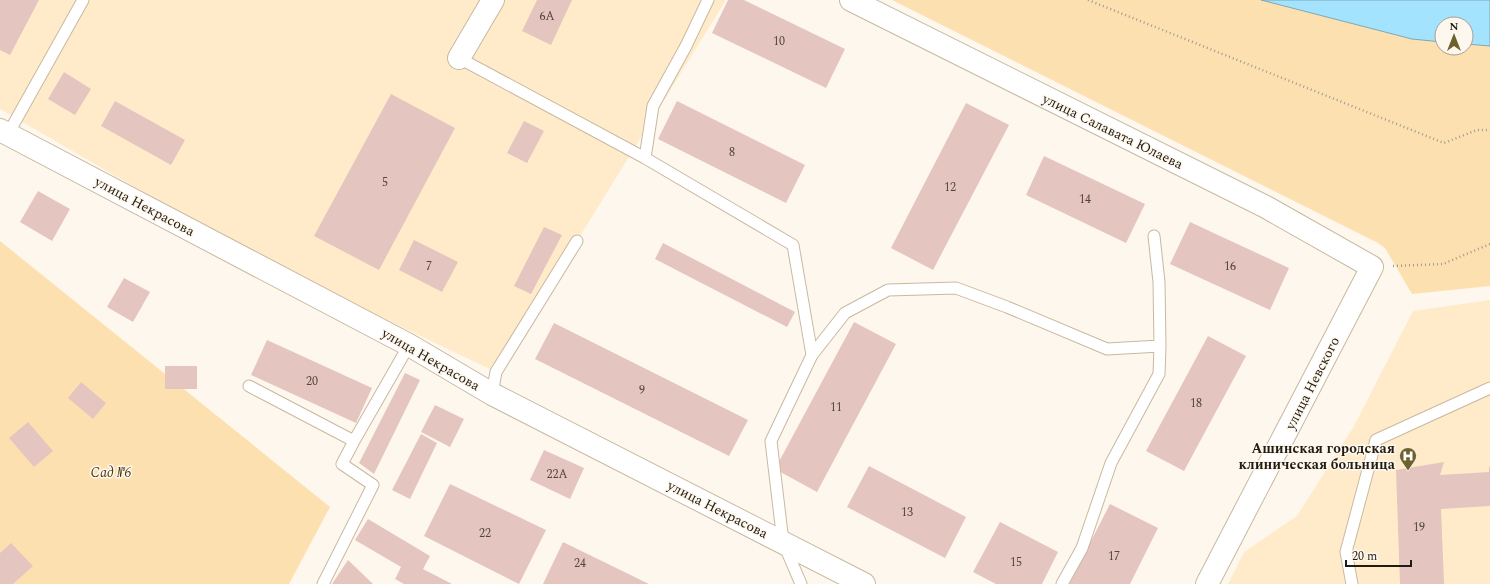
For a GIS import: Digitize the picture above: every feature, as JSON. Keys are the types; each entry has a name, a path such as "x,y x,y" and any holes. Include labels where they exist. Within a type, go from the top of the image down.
{"street":[{"path":"459,58 493,0"},
{"name":"улица Салавата Юлаева","path":"851,0 1266,207 1372,267"},
{"name":"улица Некрасова","path":"4,132 409,345 492,394 864,584"},
{"name":"улица Невского","path":"1207,584 1372,267"}],"lane":[{"path":"4,132 83,0"},
{"path":"645,158 653,106 686,46 708,0"},
{"path":"459,58 645,158 793,245 812,355"},
{"path":"1062,584 1082,548 1111,463 1159,374 1159,282 1154,236"},
{"path":"492,394 496,372 577,241"},
{"path":"801,584 783,542 771,441 812,355 845,313 888,290 956,288 1007,307 1107,349 1160,346"},
{"path":"322,584 373,485 342,464 409,345"},
{"path":"249,386 354,441"},
{"path":"1352,584 1346,552 1376,440 1490,388"}],"path":[{"path":"1088,0 1444,143 1477,130 1490,130"},
{"path":"1372,267 1443,264 1490,244"}],"shaded area":[{"path":"0,0 726,0 496,372 257,258 0,109"},
{"name":"Ашинская городская клиническая больница","path":"1490,300 1490,584 1228,584 1244,552 1297,516 1354,426 1413,311"}],"green space":[{"path":"892,0 1261,0 1412,39 1434,41 1434,56 1474,56 1474,45 1490,46 1490,286 1412,294 1385,248 1378,243"},
{"name":"Сад №6","path":"0,241 330,507 289,584 0,584"}],"water":[{"path":"1261,0 1490,0 1490,46 1474,45 1474,16 1434,16 1434,41 1412,39"}],"building":[{"path":"0,0 39,0 10,55 0,50"},
{"path":"537,0 572,0 551,45 522,31"},
{"path":"728,0 744,0 845,49 826,88 712,33"},
{"path":"64,72 91,89 75,115 48,99"},
{"path":"391,94 455,128 379,270 314,236"},
{"path":"115,101 185,140 171,165 101,126"},
{"path":"677,101 805,165 786,203 658,139"},
{"path":"966,103 1009,125 933,270 891,248"},
{"path":"524,121 544,131 527,163 507,153"},
{"path":"1044,156 1145,204 1126,243 1026,195"},
{"path":"38,191 70,209 52,241 20,222"},
{"path":"1190,222 1289,268 1270,310 1170,264"},
{"path":"544,227 562,235 531,294 514,286"},
{"path":"414,240 458,262 442,292 399,270"},
{"path":"663,243 795,312 787,327 655,259"},
{"path":"124,278 150,292 133,322 107,307"},
{"path":"854,322 896,344 817,492 775,469"},
{"path":"554,323 748,420 729,456 535,359"},
{"path":"1208,336 1246,356 1184,471 1146,451"},
{"path":"267,340 372,388 356,423 251,375"},
{"path":"165,366 197,366 197,389 165,389"},
{"path":"405,373 420,380 374,474 359,463"},
{"path":"81,382 106,403 93,419 68,398"},
{"path":"435,405 464,419 450,447 421,432"},
{"path":"28,422 53,451 34,467 9,438"},
{"path":"421,434 437,443 410,499 392,490"},
{"path":"544,450 584,468 570,499 530,480"},
{"path":"1444,462 1440,475 1489,472 1490,467 1490,506 1441,509 1444,584 1400,584 1396,470"},
{"path":"869,466 966,517 945,558 847,507"},
{"path":"450,484 546,530 519,584 424,536"},
{"path":"1110,504 1158,528 1130,584 1069,584"},
{"path":"368,519 430,556 423,569 452,584 404,584 395,579 401,567 355,540"},
{"path":"1000,522 1058,552 1042,584 996,584 973,572"},
{"path":"563,542 649,584 543,584"},
{"path":"11,543 33,566 13,584 0,584 0,553"},
{"path":"348,560 373,584 332,584"}],"place":[{"name":"Ашинская городская клиническая больница","path":"1408,471"}]}
